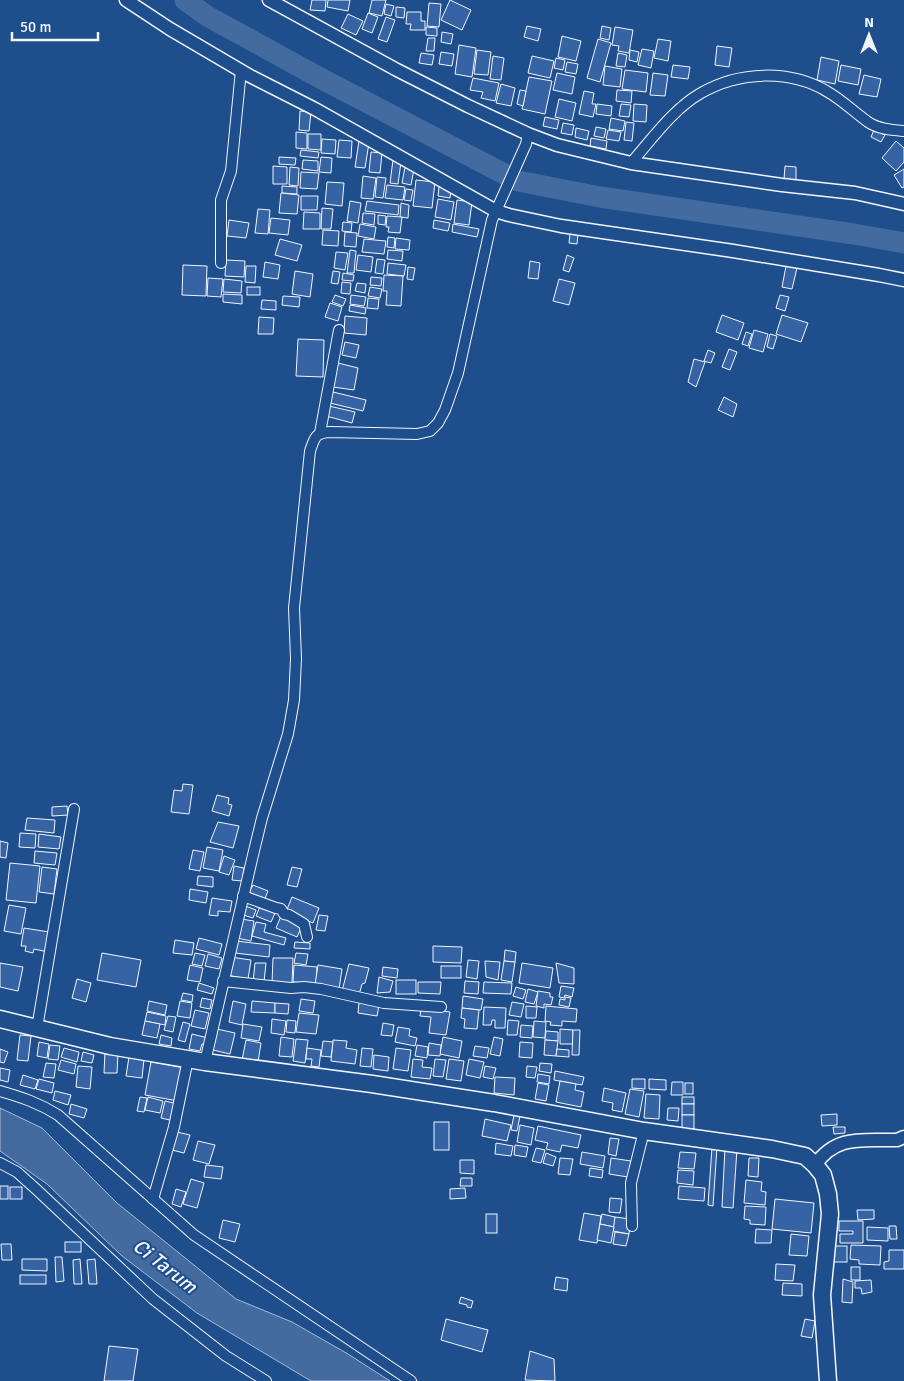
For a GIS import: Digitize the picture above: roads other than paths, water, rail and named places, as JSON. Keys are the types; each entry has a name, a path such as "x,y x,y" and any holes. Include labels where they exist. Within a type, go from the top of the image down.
{"main road":[{"path":"0,1019 110,1046 205,1062 372,1084 644,1131 791,1152 804,1156 823,1175 828,1194 830,1214 822,1295 828,1381"}],"street":[{"path":"126,0 170,29 241,70 498,207 509,215 561,226 733,251 904,280"},
{"path":"269,0 527,139 631,163 782,185 855,193 904,204"},
{"path":"221,263 221,200 231,171 241,70"},
{"path":"631,163 676,112 700,93 732,80 766,75 806,81 828,92 869,122 885,129 904,131"},
{"path":"205,1062 262,818 288,734 293,708 296,659 294,608 310,451 314,438 320,433 372,432 417,434 430,431 438,423 445,410 458,373 492,220 527,139"},
{"path":"320,433 339,330"},
{"path":"37,1028 55,931 61,880 74,809"},
{"path":"243,896 281,909 284,914 304,924 307,937"},
{"path":"223,981 250,985 320,989 384,1003 441,1007"},
{"path":"153,1199 174,1126 188,1059"},
{"path":"0,1091 26,1098 58,1115 194,1235 411,1381"},
{"path":"632,1226 631,1183 644,1131"},
{"path":"815,1165 836,1144 897,1140 904,1137"},
{"path":"0,1163 16,1172 38,1190 153,1299 222,1354 266,1381"}],"water":[{"name":"Ci Tarum","path":"0,1108 42,1128 117,1203 236,1299 292,1322 390,1381 311,1381 197,1313 122,1256 47,1184 0,1151"}],"waterway":[{"path":"185,0 207,16 322,79 518,181 600,197 904,243"}]}
